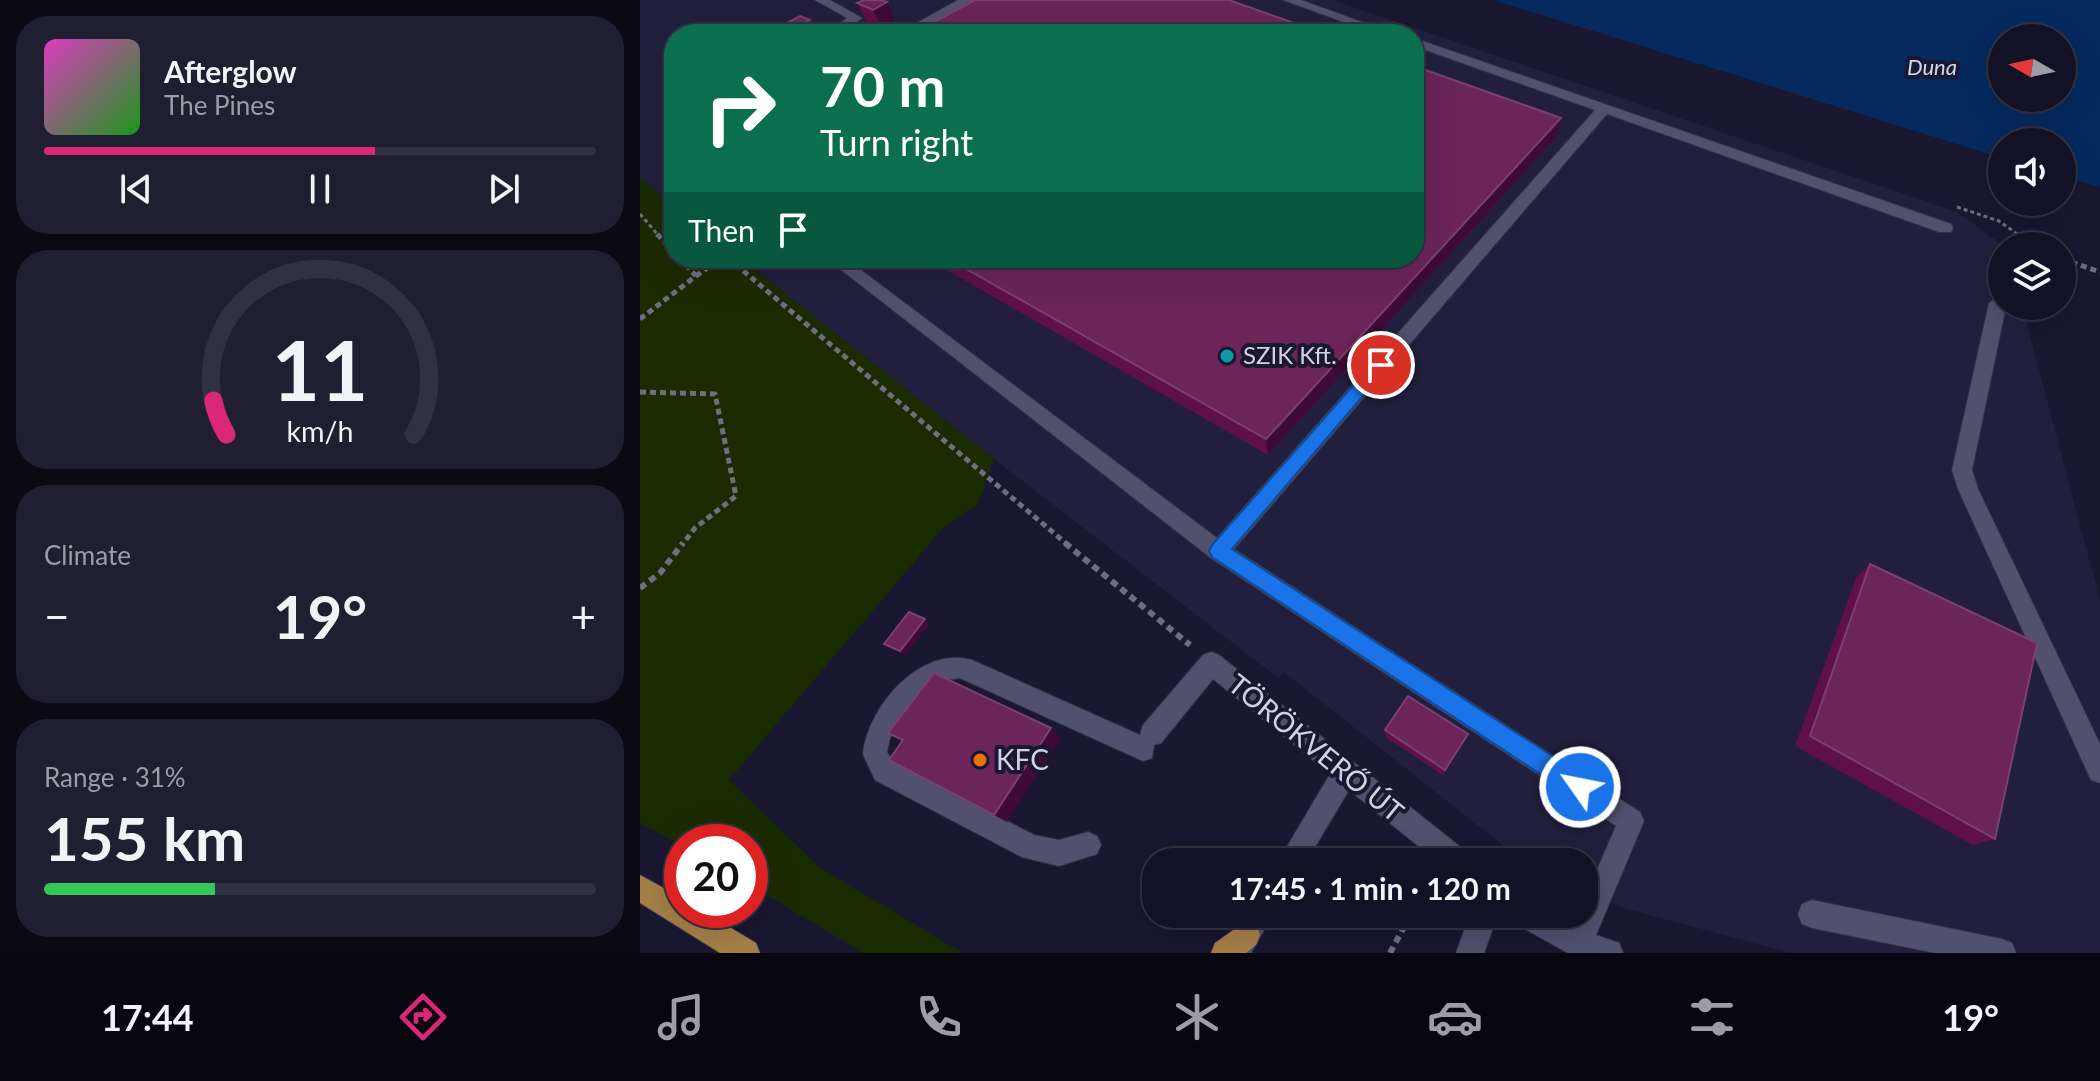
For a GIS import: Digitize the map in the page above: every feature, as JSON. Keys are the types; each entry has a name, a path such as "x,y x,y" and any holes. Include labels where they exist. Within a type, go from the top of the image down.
{"main road":[{"path":"640,888 746,953"},
{"path":"1225,953 1246,939"}],"street":[{"path":"821,0 856,18 847,24"},
{"path":"922,24 967,0"},
{"path":"1289,0 1360,24"},
{"path":"1424,46 1945,228"},
{"path":"1219,551 1603,110"},
{"path":"847,268 1219,551 1631,821 1579,944"},
{"path":"1994,320 1962,470 1968,489 2100,771"},
{"path":"1088,845 1059,853 1031,848 884,771 875,754 882,727 922,677 933,670 953,666 1148,741 1211,663"},
{"name":"TÖRÖKVERŐ ÚT","path":"1211,663 1441,848"},
{"path":"1299,848 1345,773"},
{"path":"1812,914 2002,953"},
{"path":"1470,953 1479,928"},
{"path":"1551,928 1579,944 1609,953"}],"path":[{"path":"640,214 664,241"},
{"path":"1999,221 2015,232"},
{"path":"2076,264 2100,272"},
{"path":"689,268 696,276"},
{"path":"640,319 707,268"},
{"path":"740,268 982,476 1211,663"},
{"path":"640,392 715,394 736,496 695,528 660,573 640,588"},
{"path":"1390,953 1403,928"}],"shaded area":[{"path":"640,0 1332,0 1403,24 664,24 664,197 640,178"},
{"path":"1424,31 1957,212 1988,234 1988,320 2026,320 2100,600 2100,953 1791,953 1627,909 1598,899 1598,848 1506,848 1284,672 1278,678 754,268 1424,268"}],"green space":[{"path":"640,178 664,197 664,268 754,268 994,459 978,504 944,527 729,780 819,867 963,953 863,953 768,896 768,824 664,824 664,836 640,823"}],"water":[{"name":"Duna","path":"1493,0 2100,0 2100,187 2076,180 2076,128 1988,128 1988,154"}],"building":[{"path":"864,0 887,2 873,10 857,3"},
{"path":"975,0 1229,0 1297,24 931,24"},
{"path":"800,16 810,20 802,24 785,24"},
{"name":"SZIK Kft.","path":"1424,70 1561,118 1424,267"},
{"name":"SZIK Kft.","path":"965,268 1423,268 1266,439"},
{"path":"1870,564 2037,643 1995,839 1810,736"},
{"path":"909,612 925,619 900,651 884,644"},
{"name":"KFC","path":"934,673 1051,728 994,815 889,760 903,740 888,733"},
{"path":"1408,696 1468,734 1445,770 1385,730"}],"place":[{"name":"SZIK Kft.","path":"1227,356"},
{"name":"KFC","path":"980,760"}],"route":[{"path":"1381,365 1219,551 1580,787"}]}
